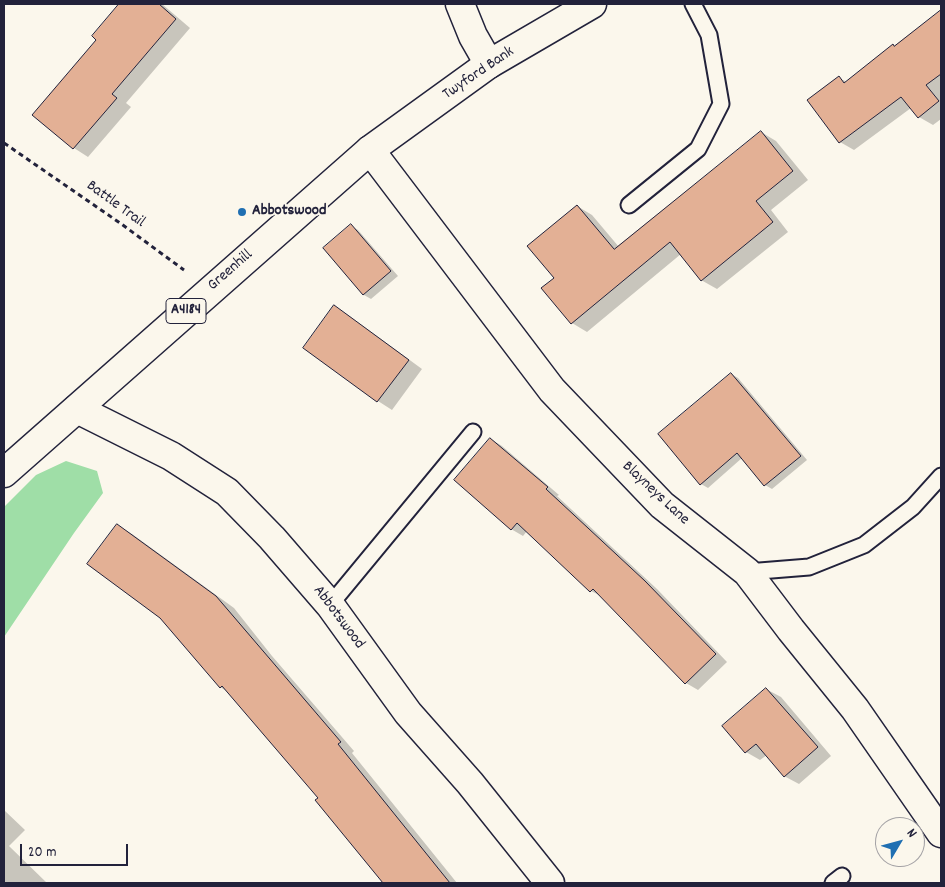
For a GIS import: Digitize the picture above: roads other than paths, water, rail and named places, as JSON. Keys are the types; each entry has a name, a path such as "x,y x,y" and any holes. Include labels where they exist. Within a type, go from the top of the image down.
{"street":[{"path":"460,4 473,36 489,64"},
{"name":"Twyford Bank","path":"370,150 489,64 592,4"},
{"name":"Greenhill","path":"4,473 370,150"},
{"name":"Blayneys Lane","path":"370,150 552,390 662,505 747,572 855,709 941,833"},
{"name":"Abbotswood","path":"77,410 172,456 227,492 272,538 330,605 408,713 470,783 550,883"}],"lane":[{"path":"629,205 698,149 721,104 709,35 693,4"},
{"path":"330,605 473,432"},
{"path":"747,572 809,566 864,545 913,506 941,476"}],"place":[{"name":"Abbotswood","path":"242,212"}]}
